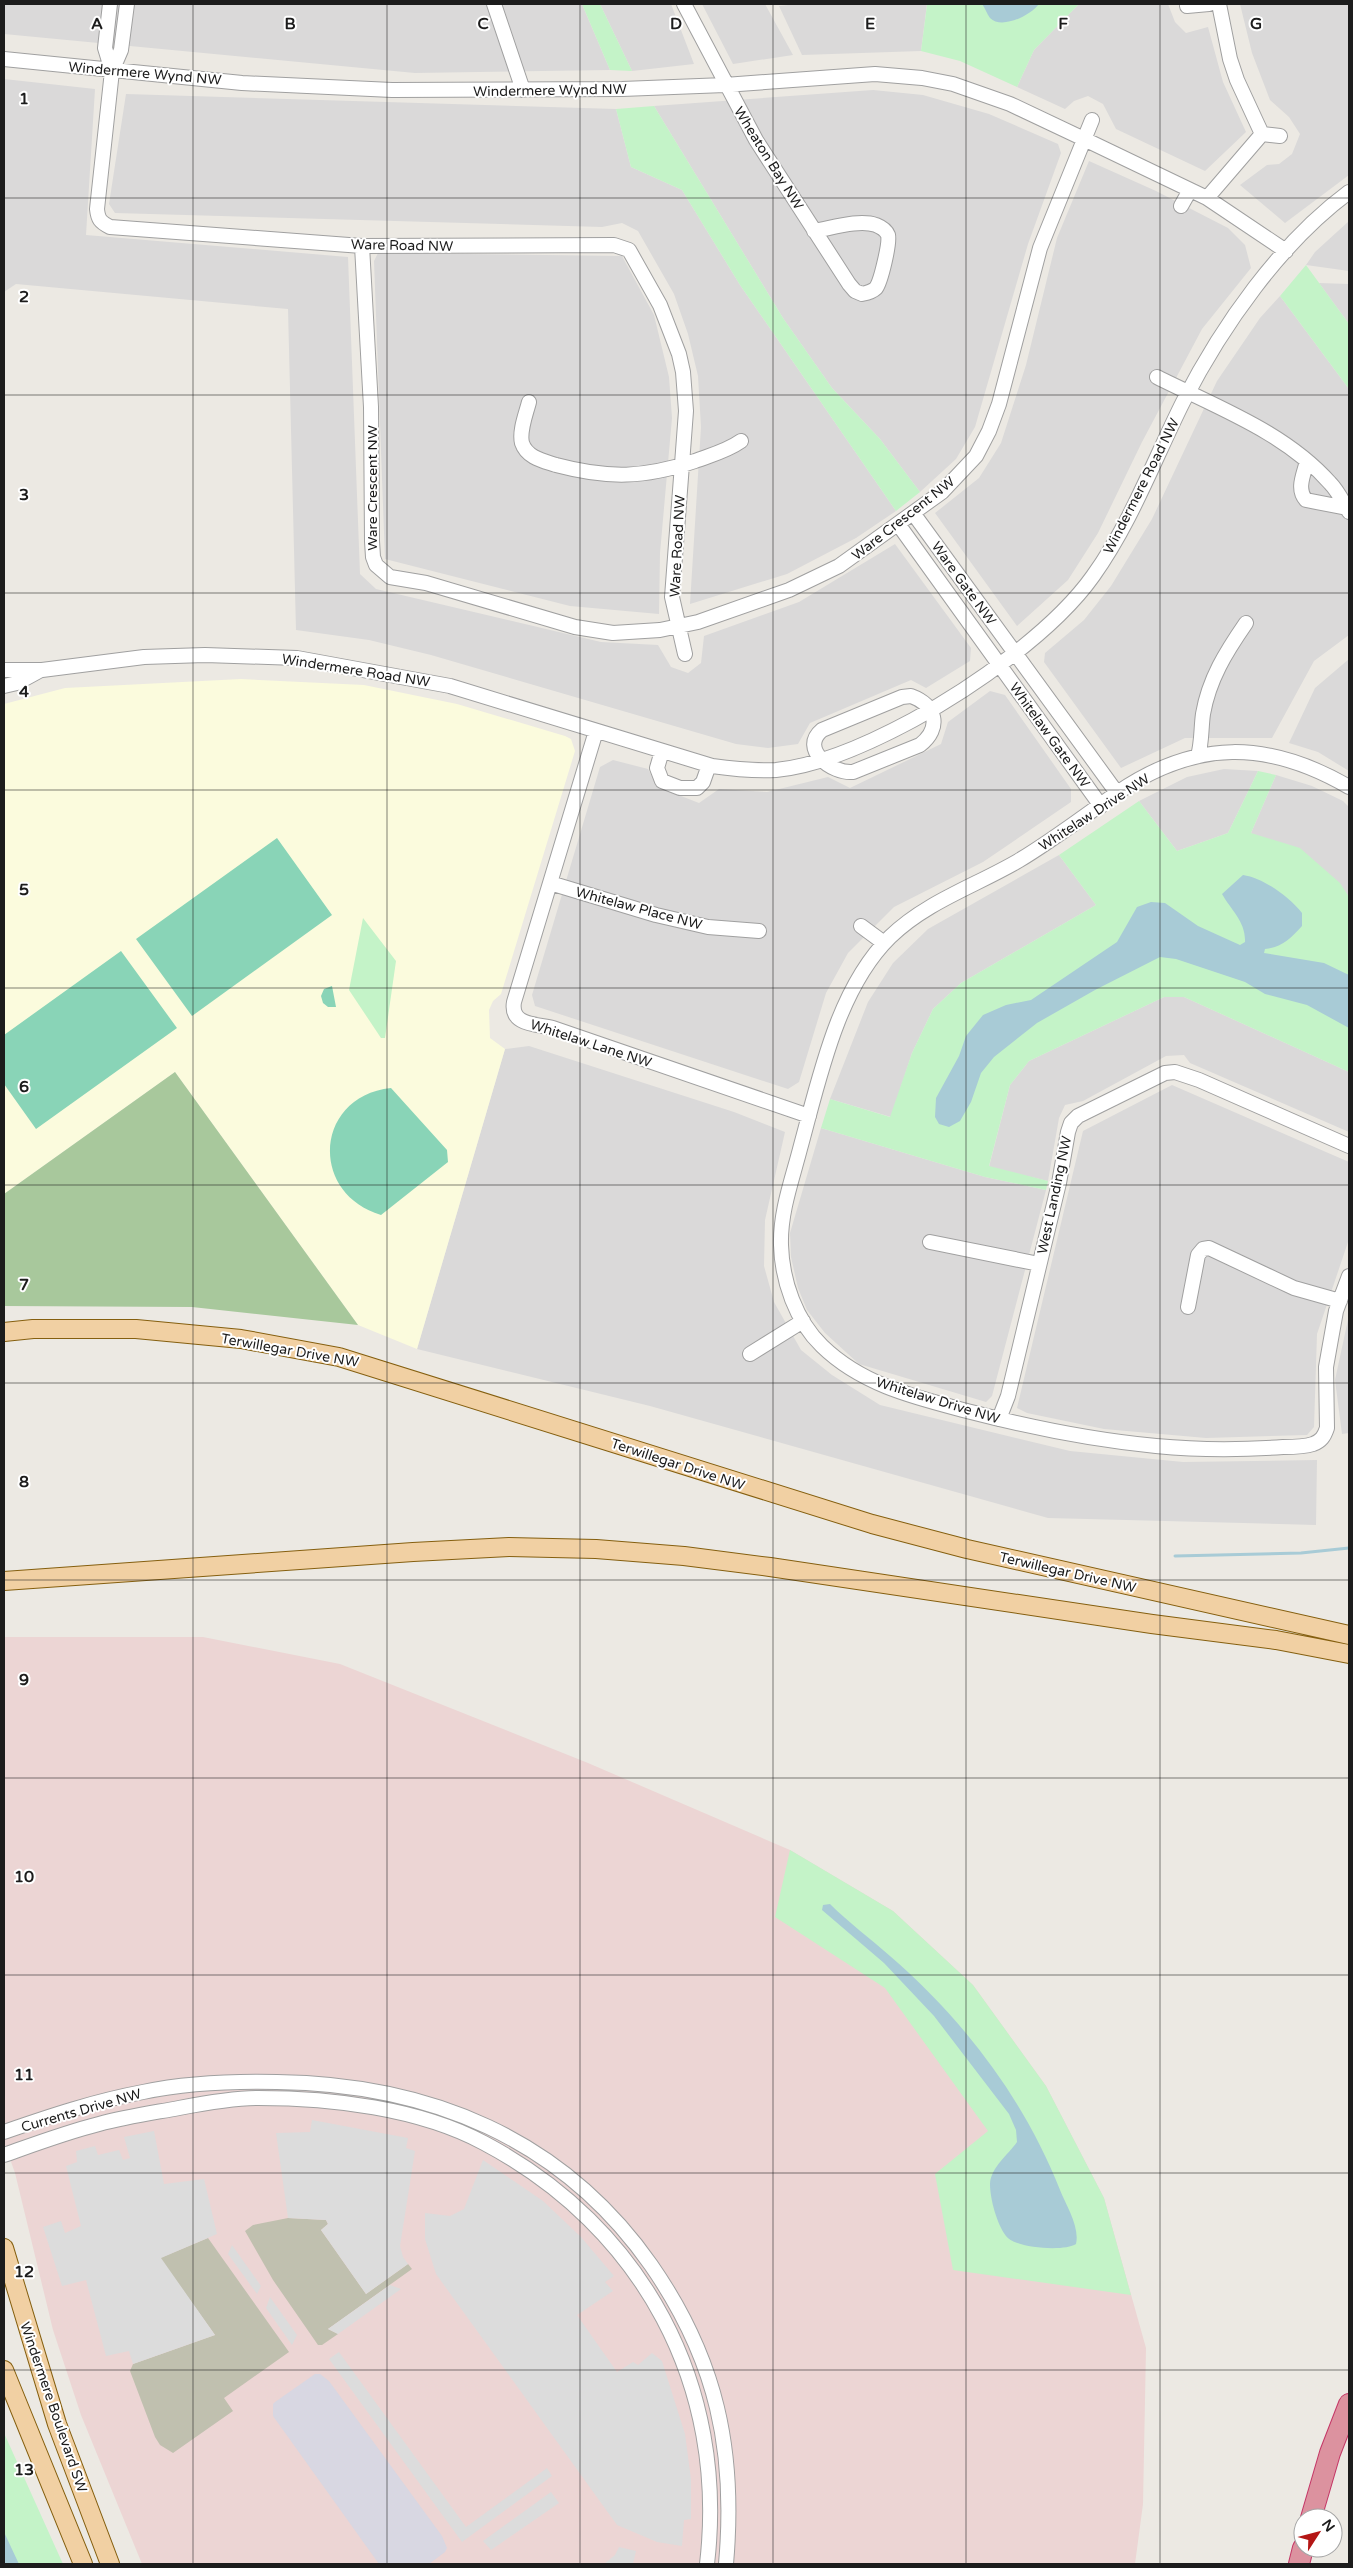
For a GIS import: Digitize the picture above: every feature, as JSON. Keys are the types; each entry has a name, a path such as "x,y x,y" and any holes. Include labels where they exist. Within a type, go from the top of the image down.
{"highway":[{"path":"1314,2508 1330,2453 1349,2404"}],"main road":[{"path":"4,1320 33,1329"},
{"name":"Terwillegar Drive NW","path":"4,1332 33,1329 136,1329 242,1339 339,1357 872,1524 1015,1560 1349,1634"},
{"path":"4,1581 413,1552 509,1547 596,1549 684,1556 780,1568 1276,1640 1349,1654"},
{"name":"Windermere Boulevard SW","path":"4,2248 57,2424 110,2564"},
{"path":"4,2283 8,2295 22,2311"},
{"name":"Windermere Boulevard SW","path":"4,2370 83,2564"}],"street":[{"path":"110,4 105,48 112,71"},
{"path":"112,71 121,50 127,4"},
{"path":"494,4 523,90"},
{"name":"Wheaton Bay NW","path":"684,4 725,86 756,140 814,231 855,291 862,294 875,289 879,282 888,243 888,234 883,229 869,224 814,231"},
{"path":"1187,6 1209,4"},
{"path":"1219,4 1230,59 1237,80 1262,134"},
{"name":"Windermere Wynd NW","path":"4,59 112,71 316,88 456,91 725,86 875,74 922,78 953,84 1010,104 1084,139 1207,198 1286,251"},
{"name":"Ware Road NW","path":"112,71 97,208 98,218 102,223 110,227 362,246 614,245 628,250 660,306 680,358 686,411 672,597 678,627"},
{"path":"1084,139 1092,120"},
{"path":"1262,134 1280,136"},
{"path":"1207,198 1262,134"},
{"name":"Ware Crescent NW","path":"362,246 372,407 372,541 373,557 376,565 390,577 426,583 594,631 636,633 678,627 779,594 822,576 855,556 913,514 955,480 976,456 990,431 999,404 1040,248 1084,139"},
{"path":"1181,206 1190,190"},
{"name":"Windermere Road NW","path":"4,670 42,670 144,657 205,655 297,658 450,686 708,765 751,770 778,770 821,759 891,732 930,711 1015,653 1054,620 1093,576 1117,539 1188,393 1216,344 1251,294 1286,251 1349,192"},
{"path":"1157,377 1273,436 1307,461 1331,484 1348,510"},
{"path":"529,402 522,442 526,450 540,460 576,470 618,476 649,474 724,451 741,441"},
{"path":"1307,461 1300,488 1301,495 1306,500 1348,510"},
{"name":"Ware Gate NW","path":"913,514 1015,653"},
{"name":"Ware Gate NW","path":"898,524 999,664"},
{"path":"1198,756 1211,683 1224,653 1246,623"},
{"path":"678,627 685,654"},
{"name":"Whitelaw Gate NW","path":"1015,653 1118,793"},
{"name":"Whitelaw Gate NW","path":"999,664 1101,806"},
{"name":"Windermere Road NW","path":"4,686 17,683 42,670"},
{"path":"902,697 919,699 930,711 934,724 929,738 893,757 853,772 843,773 827,765 821,759 816,753 813,742 822,730 902,697"},
{"name":"Whitelaw Lane NW","path":"596,731 514,1002 512,1010 515,1016 521,1021 552,1028 809,1116"},
{"path":"662,751 657,768 662,781 680,788 697,788 703,782 708,765"},
{"name":"Whitelaw Drive NW","path":"1340,1301 1336,1311 1326,1367 1326,1432 1317,1443 1308,1446 1253,1449 1176,1448 1110,1442 1042,1430 998,1419 886,1388 849,1370 819,1344 803,1320 785,1281 781,1246 788,1194 838,1021 855,984 884,943 916,915 1014,863 1063,834 1118,793 1149,775 1198,756 1223,752 1262,753 1283,756 1322,771 1349,785"},
{"name":"Whitelaw Place NW","path":"550,882 665,917 708,927 759,932"},
{"path":"861,926 884,943"},
{"name":"West Landing NW","path":"998,1419 1008,1396 1071,1123 1078,1116 1165,1073 1175,1072 1199,1080 1349,1146"},
{"path":"930,1242 1039,1264"},
{"path":"1188,1307 1198,1255 1203,1249 1209,1248 1294,1288 1340,1301 1349,1276"},
{"path":"750,1354 803,1320"},
{"name":"Currents Drive NW","path":"4,2132 88,2105 145,2091 213,2084 308,2082 360,2088 411,2098 458,2113 495,2129 543,2156 582,2186 633,2239 662,2281 687,2326 716,2400 723,2426 729,2479 726,2564"},
{"name":"Currents Drive NW","path":"4,2155 101,2123 214,2102 255,2098 302,2099 395,2112 440,2124 483,2142 543,2179 580,2210 614,2245 658,2307 680,2352 703,2425 710,2475 707,2564"}],"shaded area":[{"path":"4,4 582,4 610,70 415,73 4,34"},
{"path":"600,4 671,4 694,64 632,71"},
{"path":"702,4 765,4 793,55 733,64"},
{"path":"797,4 927,4 921,51 802,55 779,6"},
{"path":"1079,4 1168,4 1175,22 1186,33 1208,27 1223,82 1246,132 1205,171 1116,129 1103,104 1088,96 1074,101 1065,109 1017,87 1034,50"},
{"path":"1240,4 1349,4 1349,175 1285,223 1240,185 1267,165 1279,164 1292,154 1300,134 1289,117 1270,100 1252,53"},
{"path":"4,79 95,89 86,235 348,257 360,574 376,589 601,642 658,645 671,667 688,673 701,663 704,636 799,602 895,544 971,648 970,661 926,688 911,680 810,723 798,744 768,748 736,744 431,655 369,640 296,630 288,309 16,284 4,292"},
{"path":"873,90 923,95 989,114 1058,144 1061,153 1028,244 975,427 956,459 920,492 880,439 832,388 783,318 654,106"},
{"path":"126,94 616,109 631,167 682,190 740,285 896,511 856,538 787,574 690,604 701,427 698,376 688,334 674,294 638,231 622,223 602,227 115,213 109,204"},
{"path":"1089,161 1156,191 1228,228 1245,245 1251,268 1202,329 1142,442 1098,533 1068,580 1017,626 935,513 979,478 1001,443 1026,365 1057,238"},
{"path":"1349,221 1349,271 1306,265 1315,252"},
{"path":"378,253 622,256 654,315 669,377 672,418 660,553 659,614 570,606 385,559 374,261"},
{"path":"1319,283 1349,284 1349,324"},
{"path":"1280,296 1349,389 1349,635 1314,661 1272,738 1185,738 1121,768 1044,662 1045,653 1084,620 1111,586 1152,519 1217,381 1260,318"},
{"path":"1349,659 1349,771 1318,752 1289,743 1315,688"},
{"path":"241,679 364,685 457,704 565,736 571,739 575,751 501,994 493,1001 489,1010 490,1038 505,1049 417,1349 358,1325 175,1072 4,1194 4,704 65,688"},
{"path":"990,691 1005,695 1071,789 1071,802 983,862 894,907 848,953 826,993 799,1082 788,1089 535,1006 532,995 600,767 613,760 648,769 658,787 699,803 719,789 767,792 828,777 850,788 941,744 948,722"},
{"path":"1224,769 1258,771 1228,833 1177,851 1139,801 1187,777"},
{"path":"1276,775 1312,786 1343,801 1349,807 1349,897 1339,883 1251,833"},
{"path":"1059,855 1096,905 961,983 933,1009 912,1053 891,1117 830,1099 868,1002 893,963 928,929"},
{"path":"1164,997 1184,997 1349,1072 1349,1132 1190,1063 1184,1055 1166,1056 1083,1101 1065,1105 1059,1118 1048,1181 989,1167 1010,1085 1029,1061"},
{"path":"529,1046 734,1112 785,1132 765,1220 764,1266 774,1302 801,1350 832,1375 880,1405 1070,1451 1183,1462 1317,1460 1316,1525 1048,1518 650,1406 417,1349 505,1049"},
{"path":"1172,1085 1349,1162 1349,1239 1317,1334 1314,1427 1307,1435 1206,1438 1104,1429 1027,1413 1017,1408 1083,1131"},
{"path":"821,1128 985,1177 1046,1190 992,1396 986,1402 859,1364 825,1333 807,1310 798,1288 791,1257 790,1233"},
{"path":"1349,1315 1349,1433 1342,1434 1335,1380"},
{"path":"4,1637 203,1637 340,1664 588,1763 790,1850 893,1911 973,1985 1046,2086 1104,2198 1146,2348 1143,2504 1135,2564 142,2564 81,2415 53,2330 15,2173 4,2142"},
{"path":"312,2120 408,2138 406,2148 415,2151 400,2246 403,2257 408,2264 366,2294 321,2230 328,2224 326,2220 288,2218 276,2133 310,2132"},
{"path":"154,2131 164,2184 204,2179 217,2234 161,2258 215,2335 133,2364 129,2351 106,2356 86,2280 62,2286 43,2227 61,2221 65,2233 81,2226 66,2166 77,2162 76,2151 95,2146 98,2155 119,2150 123,2160 130,2158 124,2137"},
{"path":"483,2160 543,2201 581,2237 614,2276 605,2282 613,2291 577,2315 617,2372 633,2362 638,2365 652,2353 662,2361 685,2434 691,2479 691,2519 684,2520 682,2546 657,2542 617,2525 436,2274 425,2239 425,2213 450,2216 464,2209"},
{"path":"288,2218 326,2220 328,2224 321,2230 366,2294 408,2264 412,2269 328,2329 338,2334 322,2345 318,2345 273,2280 245,2231 253,2225"},
{"path":"208,2238 289,2352 224,2398 233,2411 173,2453 160,2445 155,2437 130,2371 133,2364 215,2335 160,2258"},
{"path":"232,2245 261,2286 257,2294 228,2254"},
{"path":"390,2285 401,2289 338,2334 328,2329"},
{"path":"270,2297 297,2335 292,2345 266,2308"},
{"path":"339,2352 466,2527 547,2468 552,2476 462,2542 329,2359"},
{"path":"315,2374 320,2374 329,2381 442,2536 447,2548 445,2552 429,2564 379,2564 273,2416 273,2404 275,2402"},
{"path":"551,2492 559,2503 491,2550 483,2541"},
{"path":"619,2547 636,2551 633,2564 604,2564 615,2555"}],"green space":[{"path":"582,4 600,4 632,71 610,70"},
{"path":"924,4 1079,4 1034,50 1017,87 960,61 921,51 927,5"},
{"path":"654,106 783,318 832,388 880,439 920,492 896,511 740,285 682,190 631,167 616,109"},
{"path":"1306,265 1349,324 1349,389 1280,296"},
{"path":"1258,771 1276,775 1251,833 1300,848 1340,883 1349,897 1349,1072 1184,997 1164,997 1029,1061 1010,1085 989,1166 1048,1181 1046,1190 985,1177 821,1128 830,1099 890,1117 912,1053 933,1009 961,983 1096,905 1059,855 1139,801 1177,851 1228,833"},
{"path":"277,838 332,915 192,1016 136,939"},
{"path":"363,918 396,961 385,1038 381,1038 349,990"},
{"path":"121,951 177,1028 36,1129 4,1084 4,1035"},
{"path":"332,986 336,1007 328,1007 323,1003 321,996 324,989"},
{"path":"175,1072 358,1325 192,1307 4,1306 4,1194"},
{"path":"391,1088 447,1150 448,1162 381,1215 357,1204 341,1187 332,1167 330,1146 335,1126 347,1108 366,1095"},
{"path":"790,1850 893,1911 973,1985 1046,2086 1104,2198 1131,2295 953,2270 935,2174 988,2131 885,1988 775,1917"},
{"path":"4,2433 63,2564 4,2564"}],"water":[{"path":"982,4 1039,4 1030,13 1016,20 1002,22 990,18"},
{"path":"1243,875 1259,880 1276,889 1302,913 1302,926 1298,931 1281,944 1265,949 1264,953 1324,963 1349,975 1349,1028 1307,1005 1265,994 1245,982 1176,959 1160,957 1095,990 1037,1023 994,1057 981,1073 971,1102 960,1121 949,1127 939,1124 935,1117 936,1098 959,1056 966,1036 983,1015 1006,1005 1031,1000 1117,942 1137,907 1151,902 1165,903 1198,926 1240,945 1245,942 1241,922 1222,894"},
{"path":"830,1904 890,1956 943,2007 989,2063 1029,2124 1045,2156 1074,2223 1077,2237 1076,2244 1061,2248 1040,2248 1019,2243 1006,2236 995,2211 990,2184 993,2172 1017,2142 1016,2130 1009,2114 934,2016 884,1963 822,1910 823,1905"},
{"path":"4,2532 18,2562 19,2564 4,2564"}],"waterway":[{"path":"1175,1556 1301,1553 1349,1548"}]}
